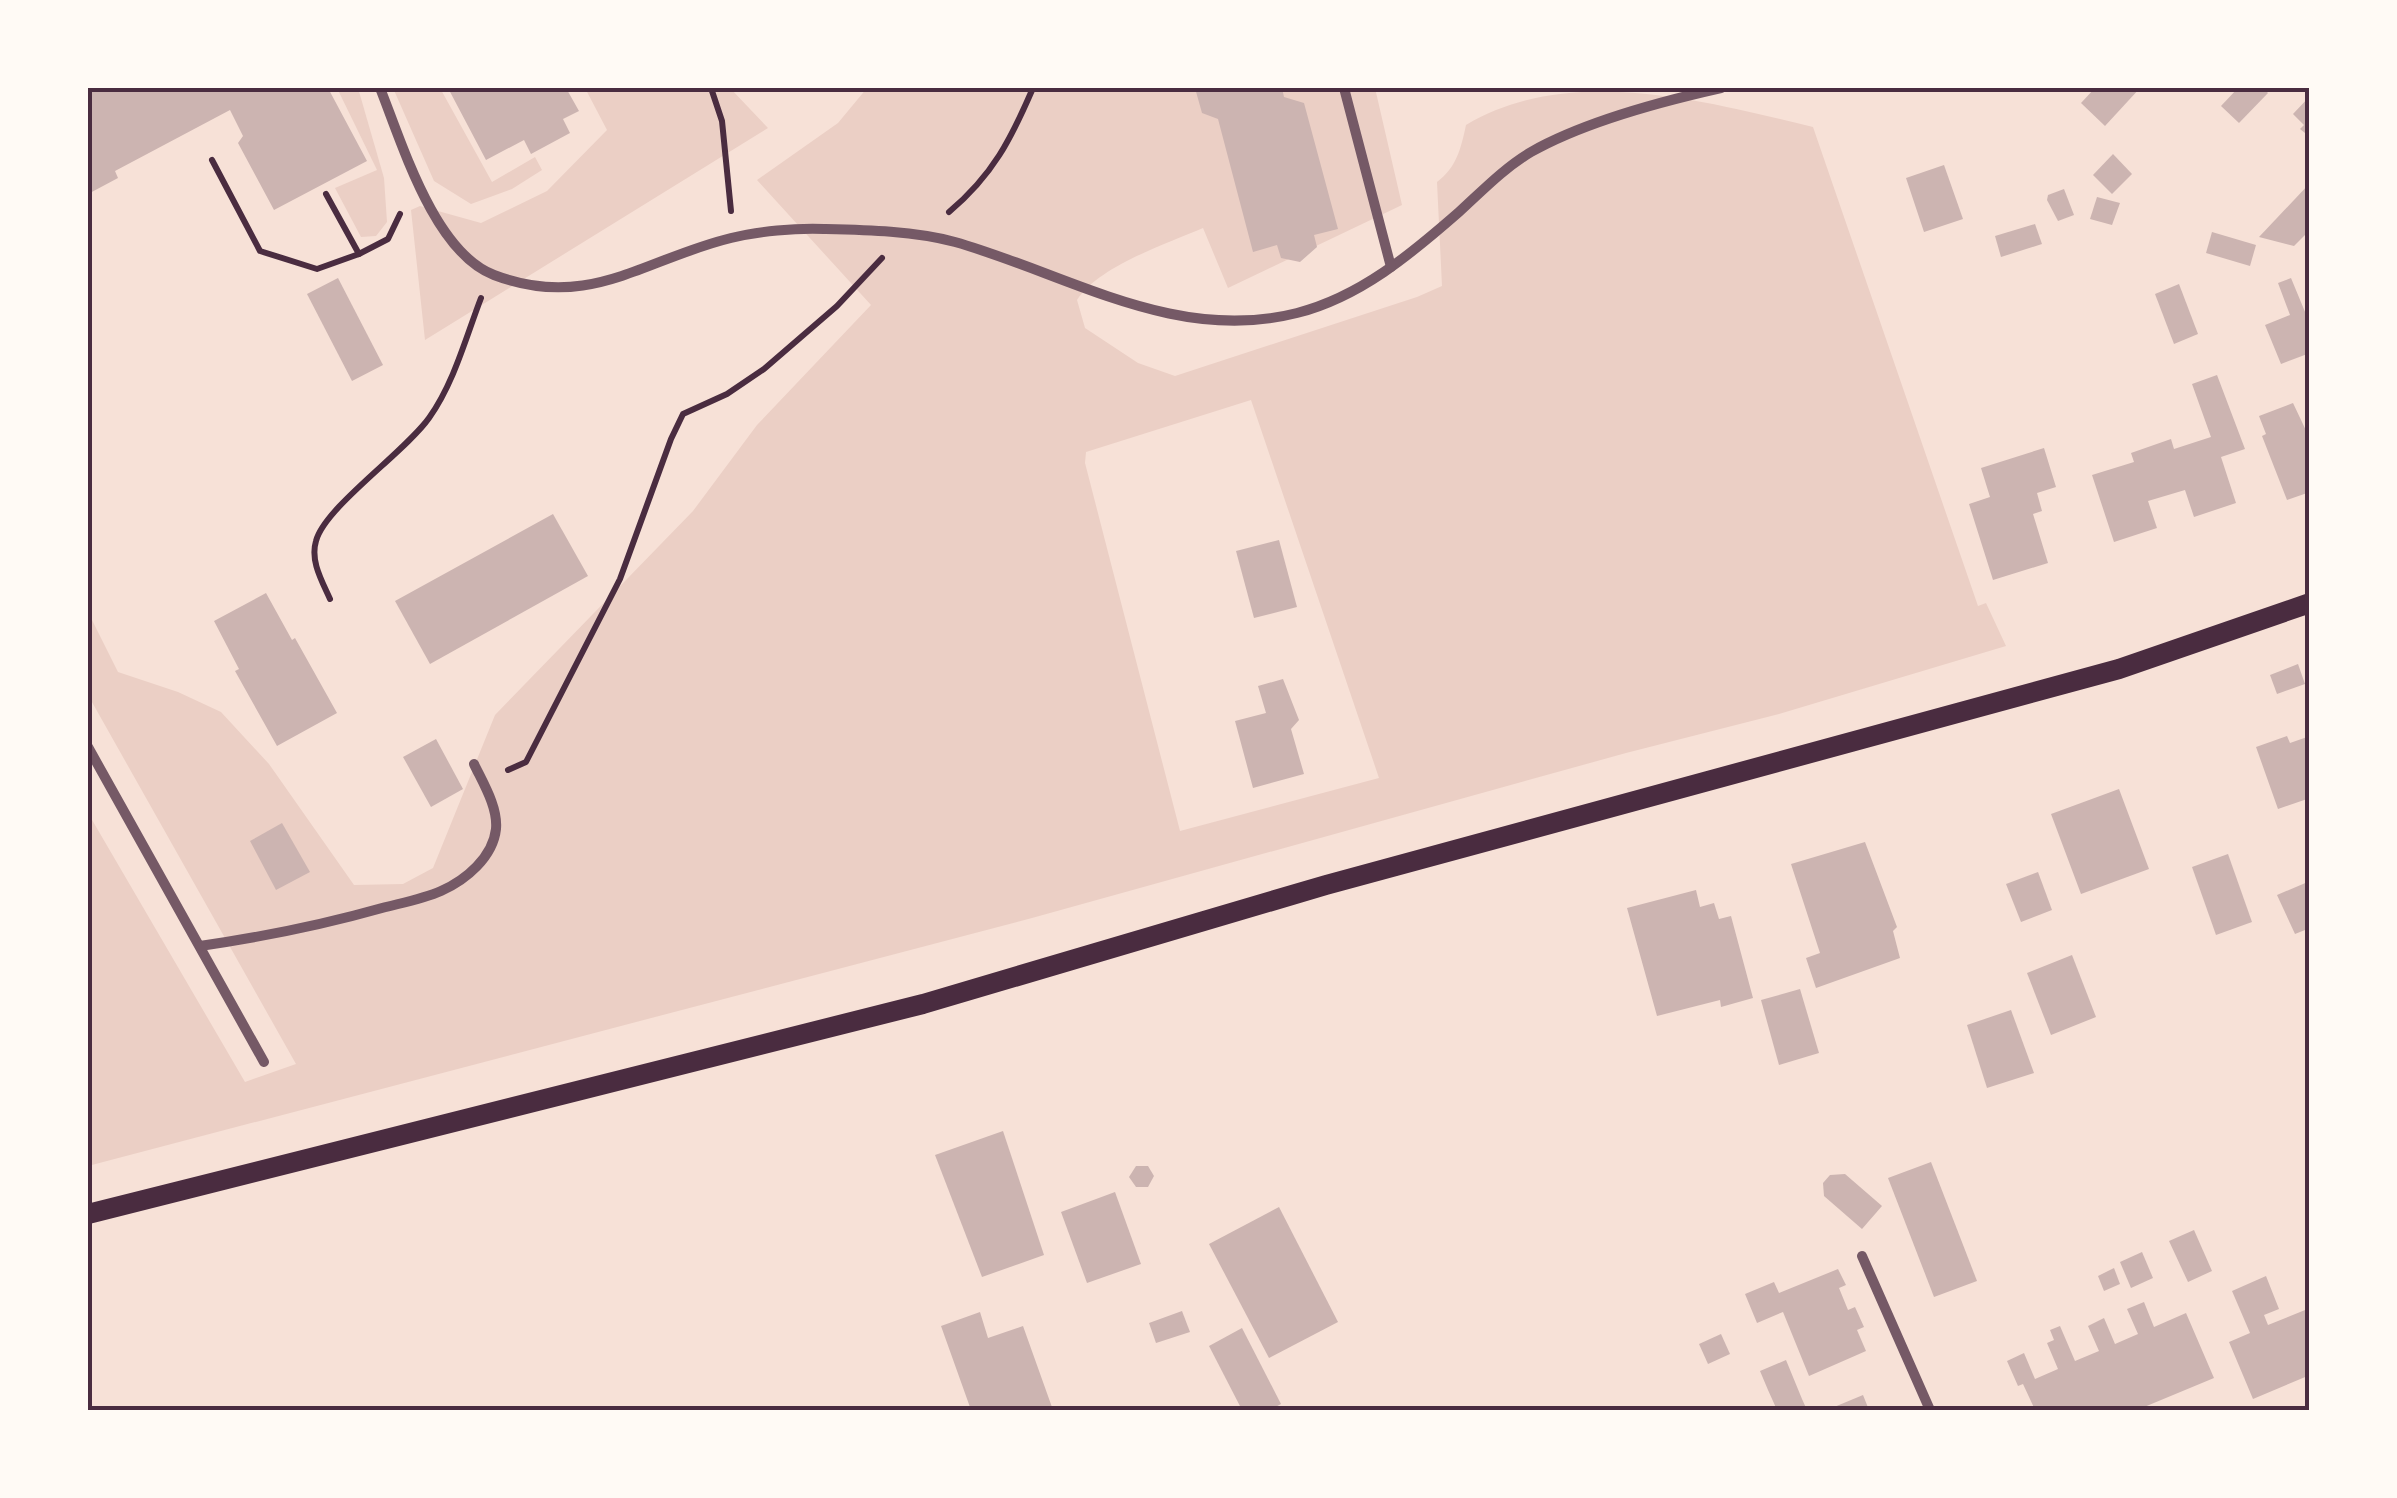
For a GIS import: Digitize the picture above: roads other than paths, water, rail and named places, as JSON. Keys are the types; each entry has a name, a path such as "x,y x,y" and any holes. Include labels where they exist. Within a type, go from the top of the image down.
{"main road":[{"path":"88,1214 923,1004 1326,885 2119,669 2310,603"}],"street":[{"path":"380,88 440,226 469,260 490,274 532,288 562,289 609,280 732,238 820,228 950,241 1116,299 1181,318 1214,322 1250,322 1344,298 1391,267 1530,153 1608,121 1721,88"},
{"path":"1344,88 1391,267"},
{"path":"88,747 264,1062"},
{"path":"200,946 277,935 442,890 465,877 486,856 496,828 490,797 474,764"},
{"path":"1862,1256 1930,1410"}]}
